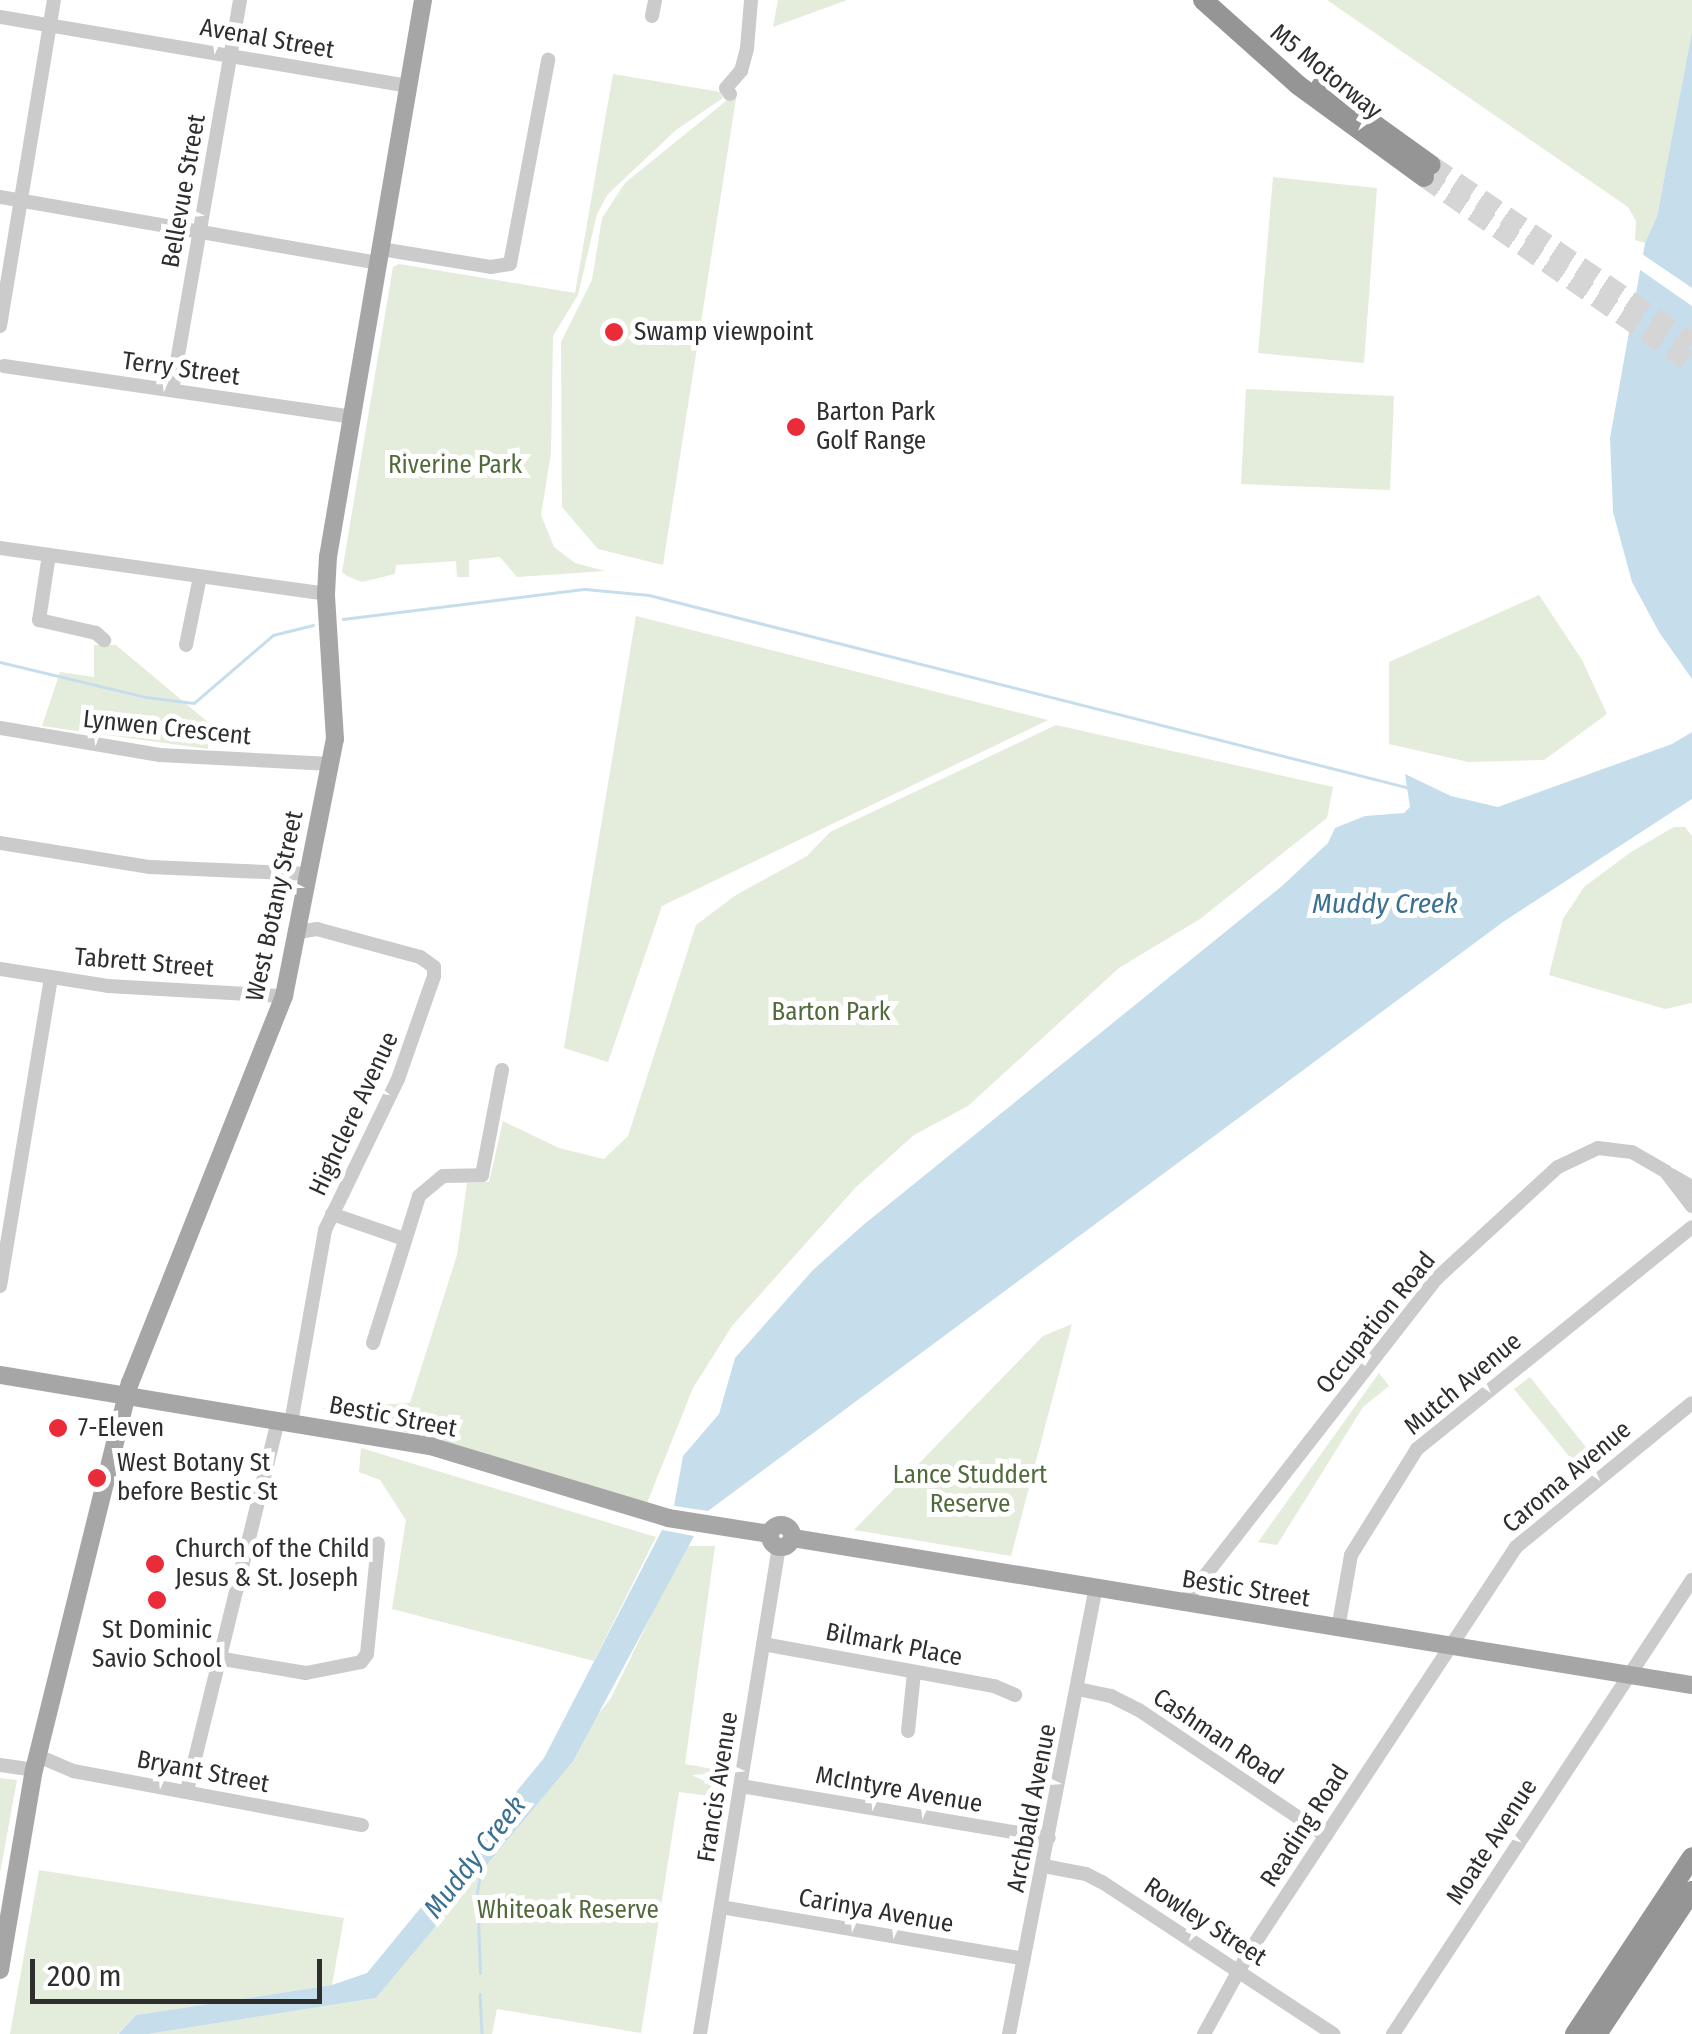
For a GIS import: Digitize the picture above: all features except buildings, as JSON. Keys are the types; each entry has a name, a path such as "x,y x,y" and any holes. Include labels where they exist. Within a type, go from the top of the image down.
{"highway":[{"name":"M5 Motorway","path":"1203,0 1298,85 1427,171 1222,0"},
{"path":"1575,2034 1692,1857"},
{"path":"1597,2034 1692,1891"}],"main road":[{"name":"West Botany Street","path":"0,1970 36,1763 126,1395 284,996 298,932 336,720 326,594 423,0"},
{"name":"Bestic Street","path":"0,1375 430,1446 668,1518 780,1539 1692,1686"}],"street":[{"path":"0,326 54,0"},
{"name":"Bellevue Street","path":"172,390 240,0"},
{"path":"652,16 655,0"},
{"path":"730,94 726,88 740,71 746,48 751,0"},
{"name":"Avenal Street","path":"0,17 408,86"},
{"path":"0,196 199,232 380,256 490,267 510,264 548,60"},
{"name":"Terry Street","path":"1,365 352,417"},
{"path":"0,548 326,594"},
{"path":"49,555 39,620 96,633 104,640"},
{"path":"186,645 200,577"},
{"name":"Lynwen Crescent","path":"0,728 160,755 331,764"},
{"path":"0,843 150,867 309,874"},
{"name":"Highclere Avenue","path":"187,1791 285,1422 325,1230 398,1079 423,1017 434,976 429,962 317,929 298,932"},
{"name":"Tabrett Street","path":"0,969 132,988 284,996"},
{"path":"0,1286 52,977"},
{"path":"373,1343 419,1196 443,1176 482,1175 502,1070"},
{"name":"Occupation Road","path":"1184,1604 1436,1278 1558,1167 1590,1150 1616,1148 1640,1155 1666,1172 1692,1206"},
{"path":"1666,1172 1692,1186"},
{"path":"332,1214 404,1239"},
{"name":"Mutch Avenue","path":"1338,1629 1350,1555 1416,1449 1692,1227"},
{"name":"Caroma Avenue","path":"1450,1646 1520,1542 1692,1403"},
{"name":"Francis Avenue","path":"700,2034 780,1539"},
{"path":"223,1659 306,1673 362,1662 367,1654 378,1544"},
{"name":"Moate Avenue","path":"1392,2034 1692,1580"},
{"name":"Archbald Avenue","path":"1009,2034 1095,1590"},
{"name":"Bilmark Place","path":"764,1644 994,1686 1015,1695"},
{"name":"Reading Road","path":"1204,2034 1238,1970 1450,1646"},
{"path":"908,1731 914,1674"},
{"name":"Cashman Road","path":"1078,1690 1111,1696 1139,1710 1326,1836"},
{"name":"Bryant Street","path":"0,1765 36,1763 362,1825"},
{"name":"McIntyre Avenue","path":"741,1786 1050,1838"},
{"name":"Rowley Street","path":"1044,1866 1086,1874 1332,2034"},
{"name":"Carinya Avenue","path":"721,1907 1024,1959"}],"green space":[{"path":"778,0 847,0 773,27"},
{"path":"1327,0 1692,0 1692,31 1657,216 1645,243 1635,240 1636,221 1628,207"},
{"name":"Riverine Park","path":"613,74 721,92 723,98 676,130 608,194 597,214 578,295 553,336 551,453 541,515 554,547 575,563 605,571 517,577 500,557 469,560 469,577 457,577 456,561 396,565 395,574 362,582 347,576 342,572 393,267 399,264 575,293"},
{"path":"737,92 663,565 598,549 562,507 561,342 592,280 602,218 625,183"},
{"path":"1273,177 1377,188 1364,363 1258,353"},
{"path":"1246,389 1394,396 1390,490 1241,484"},
{"path":"1539,595 1582,660 1607,714 1544,760 1468,762 1389,744 1389,662"},
{"path":"636,616 1048,720 662,906 608,1062 564,1048"},
{"path":"94,645 116,645 209,723 208,749 42,726 60,672 94,677"},
{"name":"Barton Park","path":"1056,725 1333,787 1327,818 1200,919 1119,968 968,1106 914,1135 856,1187 732,1326 693,1388 647,1503 322,1408 410,1403 457,1255 467,1183 489,1182 503,1121 559,1148 604,1159 628,1136 696,925 736,895 807,856 830,832"},
{"path":"1674,827 1685,827 1692,836 1692,1003 1665,1009 1549,975 1563,919 1584,887 1631,852"},
{"name":"Lance Studdert Reserve","path":"1072,1324 1011,1556 854,1530 1043,1336"},
{"path":"1379,1373 1389,1386 1363,1407 1277,1545 1258,1542"},
{"path":"1530,1377 1597,1461 1582,1472 1514,1389"},
{"path":"361,1448 656,1537 594,1661 392,1609 406,1520 380,1480 359,1472"},
{"name":"Whiteoak Reserve","path":"685,1546 715,1546 685,1764 729,1772 725,1798 679,1792 641,2033 497,2009 492,2034 148,2034 376,1998 611,1698"},
{"path":"0,1778 17,1780 0,1873"},
{"path":"39,1870 344,1918 332,1985 136,2015 117,2034 10,2034"}],"water":[{"path":"1692,31 1692,679 1659,632 1632,582 1613,512 1610,438 1645,243 1657,216"},
{"name":"Muddy Creek","path":"1692,732 1692,799 1503,922 708,1511 674,1506 683,1456 719,1414 735,1358 813,1270 862,1226 1282,886 1328,843 1335,828 1365,816 1404,813 1410,807 1405,774 1451,796 1498,807 1672,744"},
{"path":"662,1530 694,1536 573,1761 376,1998 148,2034 118,2034 136,2015 332,1985 367,1973 544,1758"}],"pier":[{"path":"1639,252 1692,288 1692,306 1636,267"}],"waterway":[{"path":"343,619 585,589 649,595 1410,788"},
{"path":"0,662 146,697 194,703 273,635 313,625"},
{"path":"480,1973 477,1892 481,1869"},
{"path":"480,1994 482,2034"}],"tunnel":[{"path":"1431,165 1692,343"},
{"path":"1424,177 1692,364"}],"place":[{"name":"Swamp viewpoint","path":"614,332"},
{"name":"Barton Park Golf Range","path":"796,427"},
{"name":"7-Eleven","path":"58,1428"},
{"name":"West Botany St before Bestic St","path":"97,1478"},
{"name":"Church of the Child Jesus & St. Joseph","path":"155,1564"},
{"name":"St Dominic Savio School","path":"157,1600"}]}
